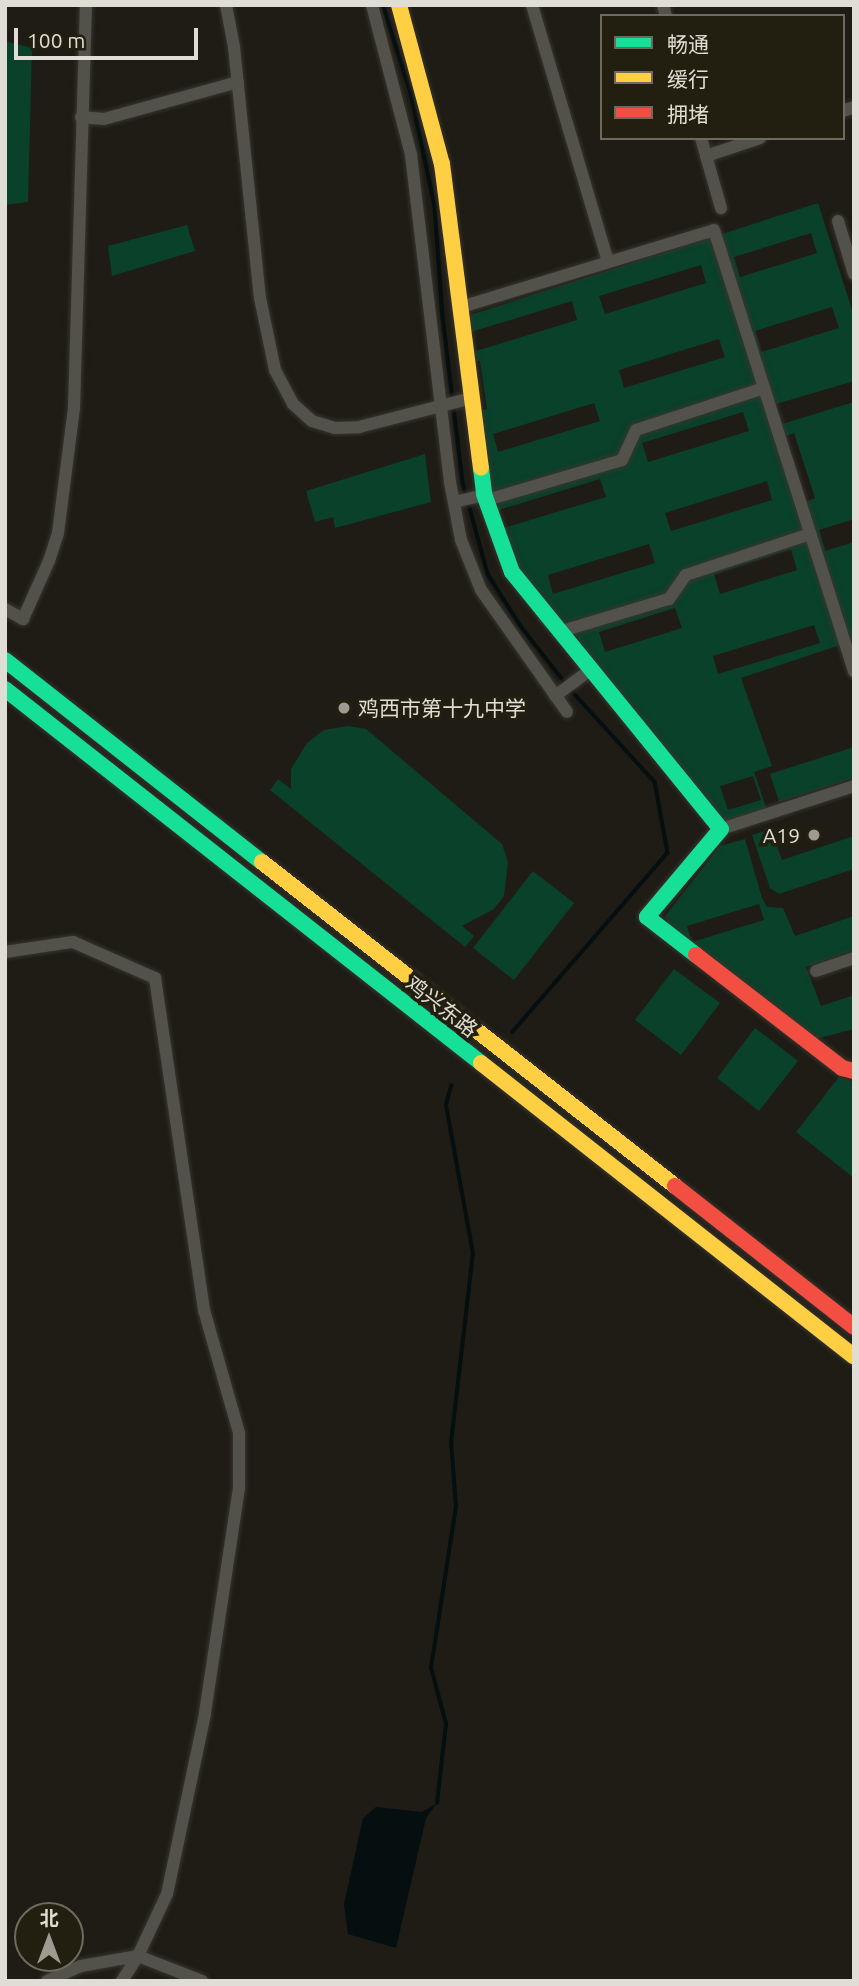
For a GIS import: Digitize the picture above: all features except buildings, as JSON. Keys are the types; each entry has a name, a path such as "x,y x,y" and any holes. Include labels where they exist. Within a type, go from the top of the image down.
{"main road":[{"path":"398,5 442,164 486,498 512,572 593,668 690,794 721,829 647,917 842,1068 854,1071"},
{"name":"鸡兴东路","path":"5,660 854,1327"},
{"name":"鸡兴东路","path":"5,690 854,1356"}],"street":[{"path":"5,609 23,619 49,561 58,533 74,408 86,5"},
{"path":"226,5 238,82 260,298 275,370 293,404 312,421 335,428 359,427 472,398"},
{"path":"372,5 411,155 441,406 461,540 481,590 567,712"},
{"path":"532,5 608,262"},
{"path":"81,117 104,119 238,82"},
{"path":"702,140 721,208"},
{"path":"706,156 754,140"},
{"path":"838,221 854,274"},
{"path":"461,307 714,230 854,671"},
{"path":"454,502 486,498 622,460 636,430 764,388"},
{"path":"562,632 669,599 686,575 810,534"},
{"path":"555,696 593,668"},
{"path":"721,829 854,786"},
{"path":"5,952 73,942 155,978 204,1310 239,1433 239,1488 205,1714 167,1894 138,1956 122,1981"},
{"path":"816,971 854,958"},
{"path":"47,1981 81,1966 138,1956 202,1981"}],"green space":[{"path":"5,41 32,48 28,202 5,205"},
{"path":"818,203 854,316 854,381 776,404 782,424 854,402 854,519 819,530 825,551 854,542 854,644 852,641 741,678 772,766 754,772 767,810 723,825 539,621 522,594 489,492 478,411 487,409 480,361 471,362 467,316","holes":["811,233 817,253 740,277 734,257","701,265 706,283 605,314 599,296","572,301 577,320 476,351 471,332","832,307 839,328 761,352 755,331","719,339 725,357 624,388 619,370","594,403 600,421 498,452 493,434","743,412 749,431 648,462 642,443","794,433 815,498 801,504 781,438","600,479 606,497 504,528 499,510","767,481 772,500 671,531 665,513","649,544 655,563 553,594 548,575","791,549 797,570 720,594 714,574","675,608 682,628 605,652 599,632","814,625 820,643 718,674 713,656","753,776 761,800 728,810 720,786"]},
{"path":"187,225 195,251 112,276 108,246"},
{"path":"425,454 431,502 335,528 333,517 315,522 306,491"},
{"path":"348,726 366,729 502,844 508,862 504,896 494,909 462,926 474,936 465,947 270,790 278,779 291,789 291,769 307,743 324,730"},
{"path":"854,747 854,778 779,802 770,774"},
{"path":"771,829 782,860 854,836 854,869 779,894 770,888 752,835"},
{"path":"745,839 762,898 767,907 783,908 795,936 854,916 854,950 806,967 821,1006 854,995 854,1029 812,1040 671,931 665,916 720,846","holes":["759,904 764,920 692,942 687,926"]},
{"path":"533,871 574,903 514,980 473,948"},
{"path":"674,969 720,1003 681,1055 635,1020"},
{"path":"755,1028 798,1061 759,1111 717,1078"},
{"path":"839,1077 854,1082 854,1178 796,1132"}],"shaded area":[{"path":"437,1803 426,1818 396,1948 348,1934 344,1904 363,1818 376,1807 422,1812"}],"waterway":[{"path":"383,5 411,93 435,206 443,317 463,483 488,574 520,625 570,689 655,782 668,853 513,1032"},
{"path":"437,1803 446,1724 431,1668 456,1506 451,1443 473,1254 446,1105 451,1086"}],"traffic: fast":[{"path":"481,468 484,494 512,572 721,829 647,917 696,955"},
{"path":"5,660 262,862"},
{"path":"5,689 481,1063"}],"traffic: slow":[{"path":"399,5 442,164 481,468"},
{"path":"262,862 675,1186"},
{"path":"481,1063 854,1356"}],"traffic: jam":[{"path":"696,955 842,1068 854,1071"},
{"path":"675,1186 854,1327"}],"place":[{"name":"鸡西市第十九中学","path":"344,708"},
{"name":"A19","path":"814,835"}]}
